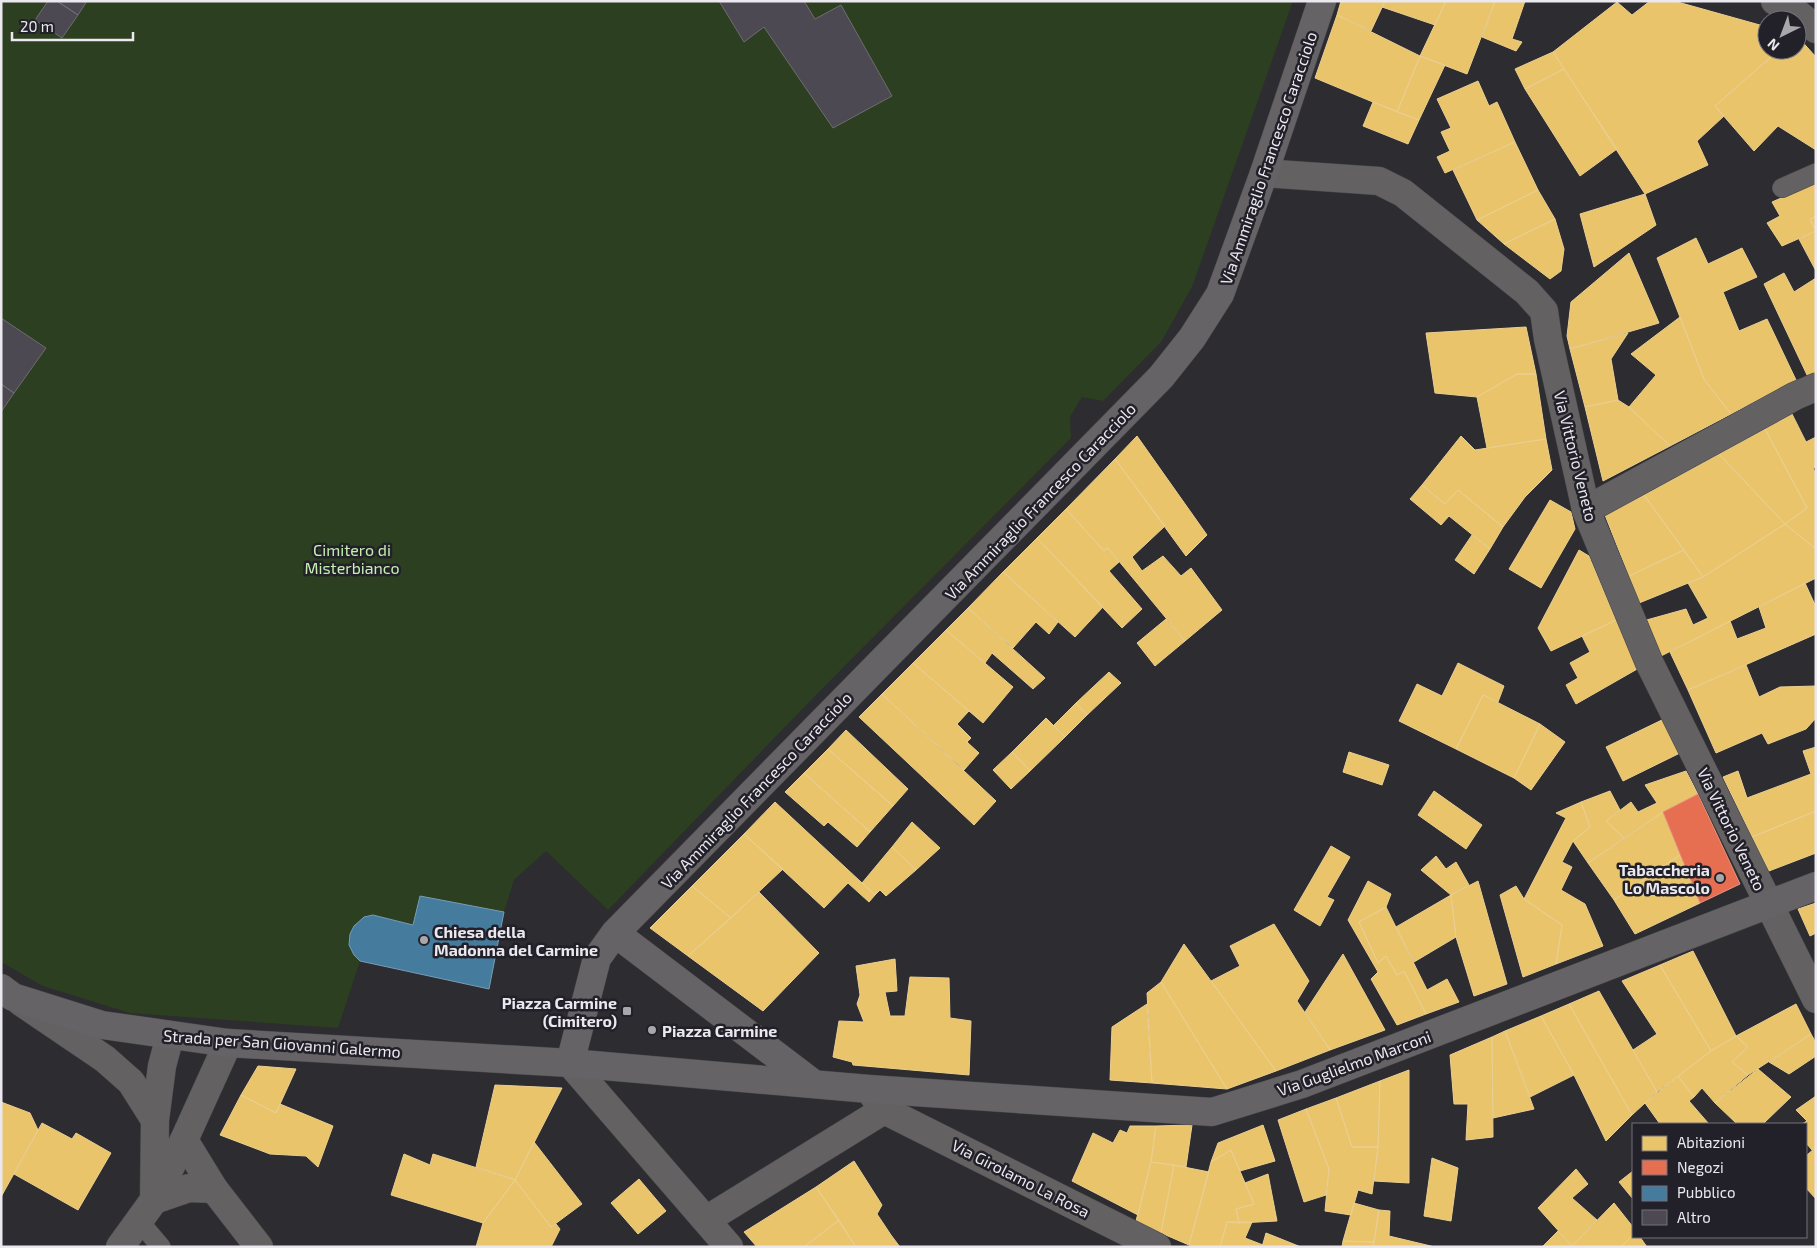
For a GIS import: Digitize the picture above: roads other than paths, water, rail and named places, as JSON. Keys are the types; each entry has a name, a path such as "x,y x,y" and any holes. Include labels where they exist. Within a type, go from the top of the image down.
{"main road":[{"name":"Via Ammiraglio Francesco Caracciolo","path":"570,1063 597,958 622,926 1161,377 1192,338 1220,294 1264,173 1322,1"},
{"name":"Via Guglielmo Marconi","path":"814,1084 877,1099 1212,1112 1302,1084 1816,886"},
{"path":"622,926 814,1084"},
{"name":"Strada per San Giovanni Galermo","path":"7,993 102,1025 228,1043 570,1063 814,1084"}],"street":[{"path":"1775,1 1792,9 1816,29"},
{"name":"Via Vittorio Veneto","path":"1264,173 1379,181 1403,192 1527,292 1544,311 1548,339 1586,510 1649,662 1816,999"},
{"path":"1586,510 1795,396 1816,387"},
{"path":"7,993 111,1065 131,1082 155,1120"},
{"path":"147,1210 162,1066 170,1036"},
{"path":"120,1247 147,1210 184,1140 228,1043"},
{"path":"570,1063 716,1237 877,1099"},
{"name":"Via Girolamo La Rosa","path":"877,1099 1157,1247"},
{"path":"184,1140 219,1195 259,1247"},
{"path":"147,1210 190,1188 219,1195"}],"lane":[{"path":"1782,188 1816,173"},
{"path":"147,1210 161,1247"}],"place":[{"name":"Tabaccheria Lo Mascolo","path":"1720,878"},
{"name":"Chiesa della Madonna del Carmine","path":"424,940"},
{"name":"Piazza Carmine (Cimitero)","path":"627,1011"},
{"name":"Piazza Carmine","path":"652,1030"}],"park label":[{"name":"Cimitero di Misterbianco","path":"352,558"}]}
